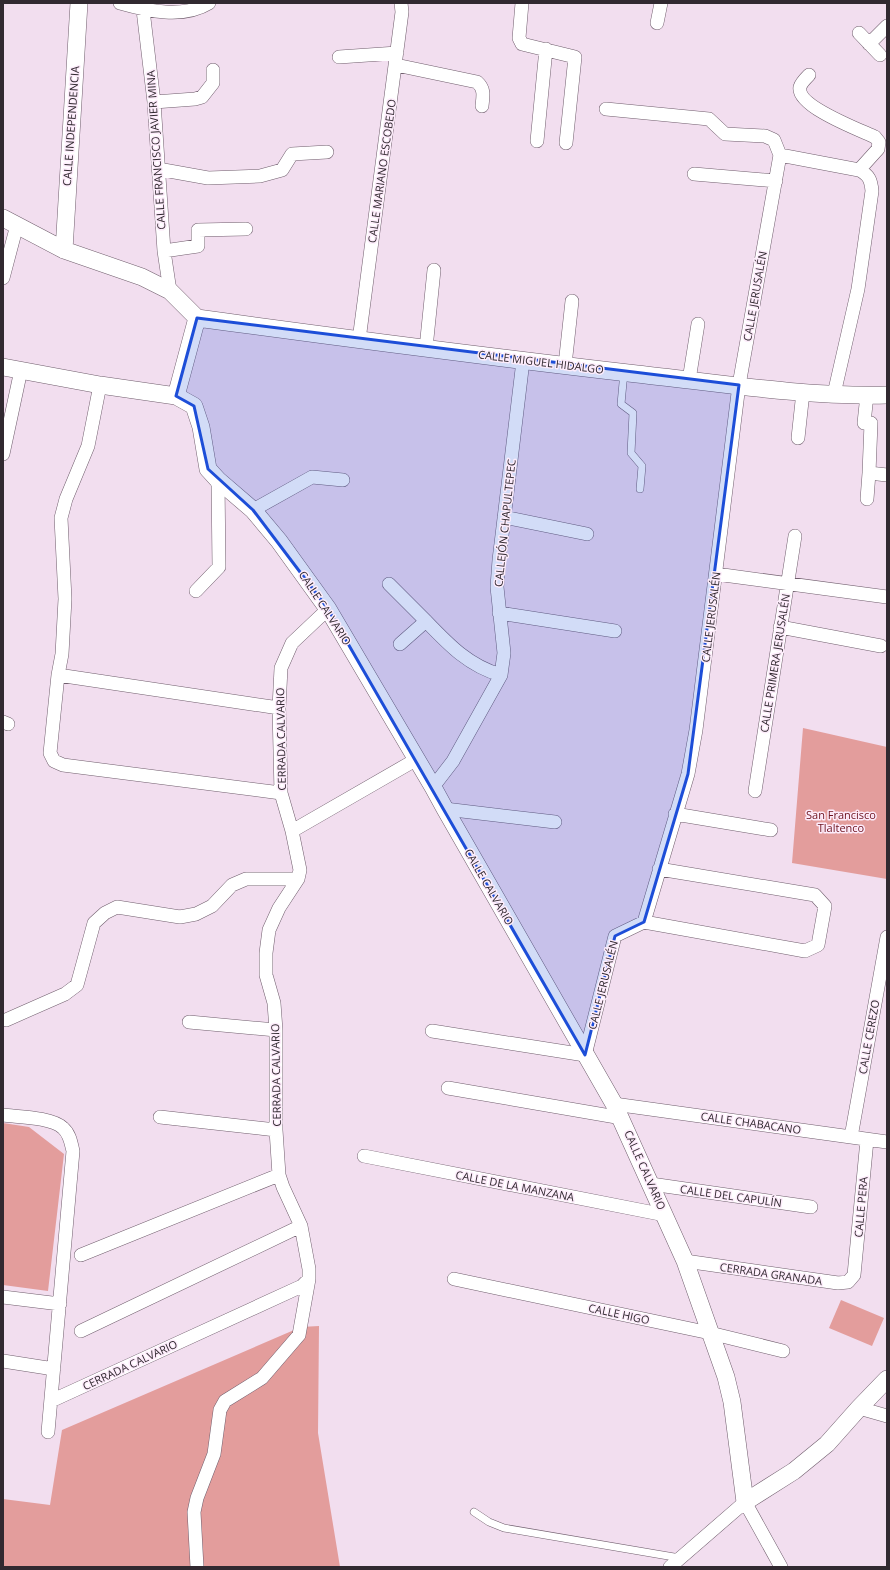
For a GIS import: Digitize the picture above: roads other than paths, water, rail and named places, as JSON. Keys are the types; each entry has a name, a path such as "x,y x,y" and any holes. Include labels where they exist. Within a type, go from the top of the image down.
{"street":[{"name":"CALLE INDEPENDENCIA","path":"64,250 79,3"},
{"path":"120,3 144,10 179,13 200,9 209,3"},
{"name":"CALLE MARIANO ESCOBEDO","path":"359,340 402,12 401,3"},
{"path":"522,3 519,38 520,42 522,44 575,57 566,143"},
{"path":"657,23 661,3"},
{"name":"CALLE FRANCISCO JAVIER MINA","path":"144,10 154,102 164,251 170,290"},
{"path":"869,44 887,26"},
{"path":"859,33 880,55"},
{"path":"536,141 546,49"},
{"path":"339,57 396,59 477,82 482,87 482,106"},
{"path":"154,102 195,99 202,97 213,83 213,70"},
{"path":"809,75 800,86 802,97 814,108 875,137 879,142 878,150 859,170"},
{"path":"606,109 709,119 725,134 765,136 774,140 780,155 859,170 867,174 871,183 872,191 858,289 834,394"},
{"path":"158,169 208,178 260,176 282,170 292,154 327,152"},
{"name":"CALLE JERUSALÉN","path":"585,1055 615,936 644,922 688,774 716,574 739,385 780,155"},
{"path":"694,174 776,181"},
{"path":"3,278 10,222 64,250 142,277 170,290 197,318 176,396 100,385 3,367"},
{"path":"164,251 198,246 198,230 246,229"},
{"path":"426,348 434,270"},
{"path":"565,365 572,301"},
{"name":"CALLE MIGUEL HIDALGO","path":"197,318 524,361 690,380 803,392 867,395 887,394"},
{"path":"690,380 698,324"},
{"name":"CALLEJÓN CHAPULTEPEC","path":"434,787 453,761 501,675 504,653 497,588 499,560 524,361"},
{"path":"3,454 21,370"},
{"path":"100,385 88,446 66,499 61,518 65,599 62,654 58,675 50,753 54,761 63,765 280,793"},
{"path":"798,438 803,392"},
{"path":"867,395 864,423 871,423 867,499"},
{"name":"CALLE CALVARIO","path":"176,396 194,406 201,427 208,469 218,480 253,510 279,541 328,609 434,787 445,809 618,1111 685,1261 726,1377 732,1402 745,1502"},
{"path":"869,473 887,474"},
{"path":"253,510 312,477 342,480"},
{"path":"196,591 220,567 218,480"},
{"path":"504,517 587,534"},
{"name":"CALLE PRIMERA JERUSALÉN","path":"755,790 795,536"},
{"path":"716,574 887,597"},
{"path":"390,584 453,649 486,670 501,675"},
{"name":"CERRADA CALVARIO","path":"51,1401 302,1286 309,1279 309,1269 301,1226 279,1175 276,1130 276,1030 274,1003 266,975 266,953 269,930 279,908 298,879 300,870 292,832 280,793 281,668 292,643 328,609"},
{"path":"499,613 615,632"},
{"path":"400,644 426,621"},
{"path":"780,627 881,646"},
{"path":"58,675 280,708"},
{"path":"292,832 417,760"},
{"path":"445,809 555,822"},
{"path":"675,814 770,830"},
{"path":"644,922 805,951 818,945 825,906 815,895 659,869"},
{"path":"6,1020 65,994 77,985 94,923 105,912 117,907 180,917 196,914 212,906 232,885 246,879 298,879"},
{"name":"CALLE CEREZO","path":"850,1137 887,937"},
{"path":"189,1022 276,1030"},
{"path":"432,1031 585,1055"},
{"name":"CALLE CHABACANO","path":"448,1088 618,1111 887,1142"},
{"path":"3,1115 49,1121 63,1128 70,1139 73,1151 48,1432"},
{"path":"160,1118 276,1130"},
{"name":"CALLE PERA","path":"854,1275 867,1140"},
{"name":"CALLE DE LA MANZANA","path":"364,1156 665,1215"},
{"path":"81,1255 279,1175"},
{"name":"CALLE DEL CAPULÍN","path":"651,1184 811,1207"},
{"path":"81,1331 301,1226"},
{"name":"CERRADA GRANADA","path":"685,1261 838,1283 848,1282 854,1275"},
{"path":"197,1567 194,1512 197,1498 214,1454 220,1410 225,1401 262,1378 299,1335 309,1279"},
{"name":"CALLE HIGO","path":"454,1279 710,1333 783,1350"},
{"path":"3,1297 60,1304"},
{"path":"3,1361 54,1369"},
{"path":"670,1567 745,1502 794,1471 827,1444 887,1379"},
{"path":"859,1408 887,1416"},
{"path":"745,1502 780,1567"}],"lane":[{"path":"624,372 621,404 633,413 631,453 642,466 640,489"},
{"path":"474,1512 489,1522 504,1528 680,1558"}],"park label":[{"name":"San Francisco Tlaltenco","path":"841,821"}]}
